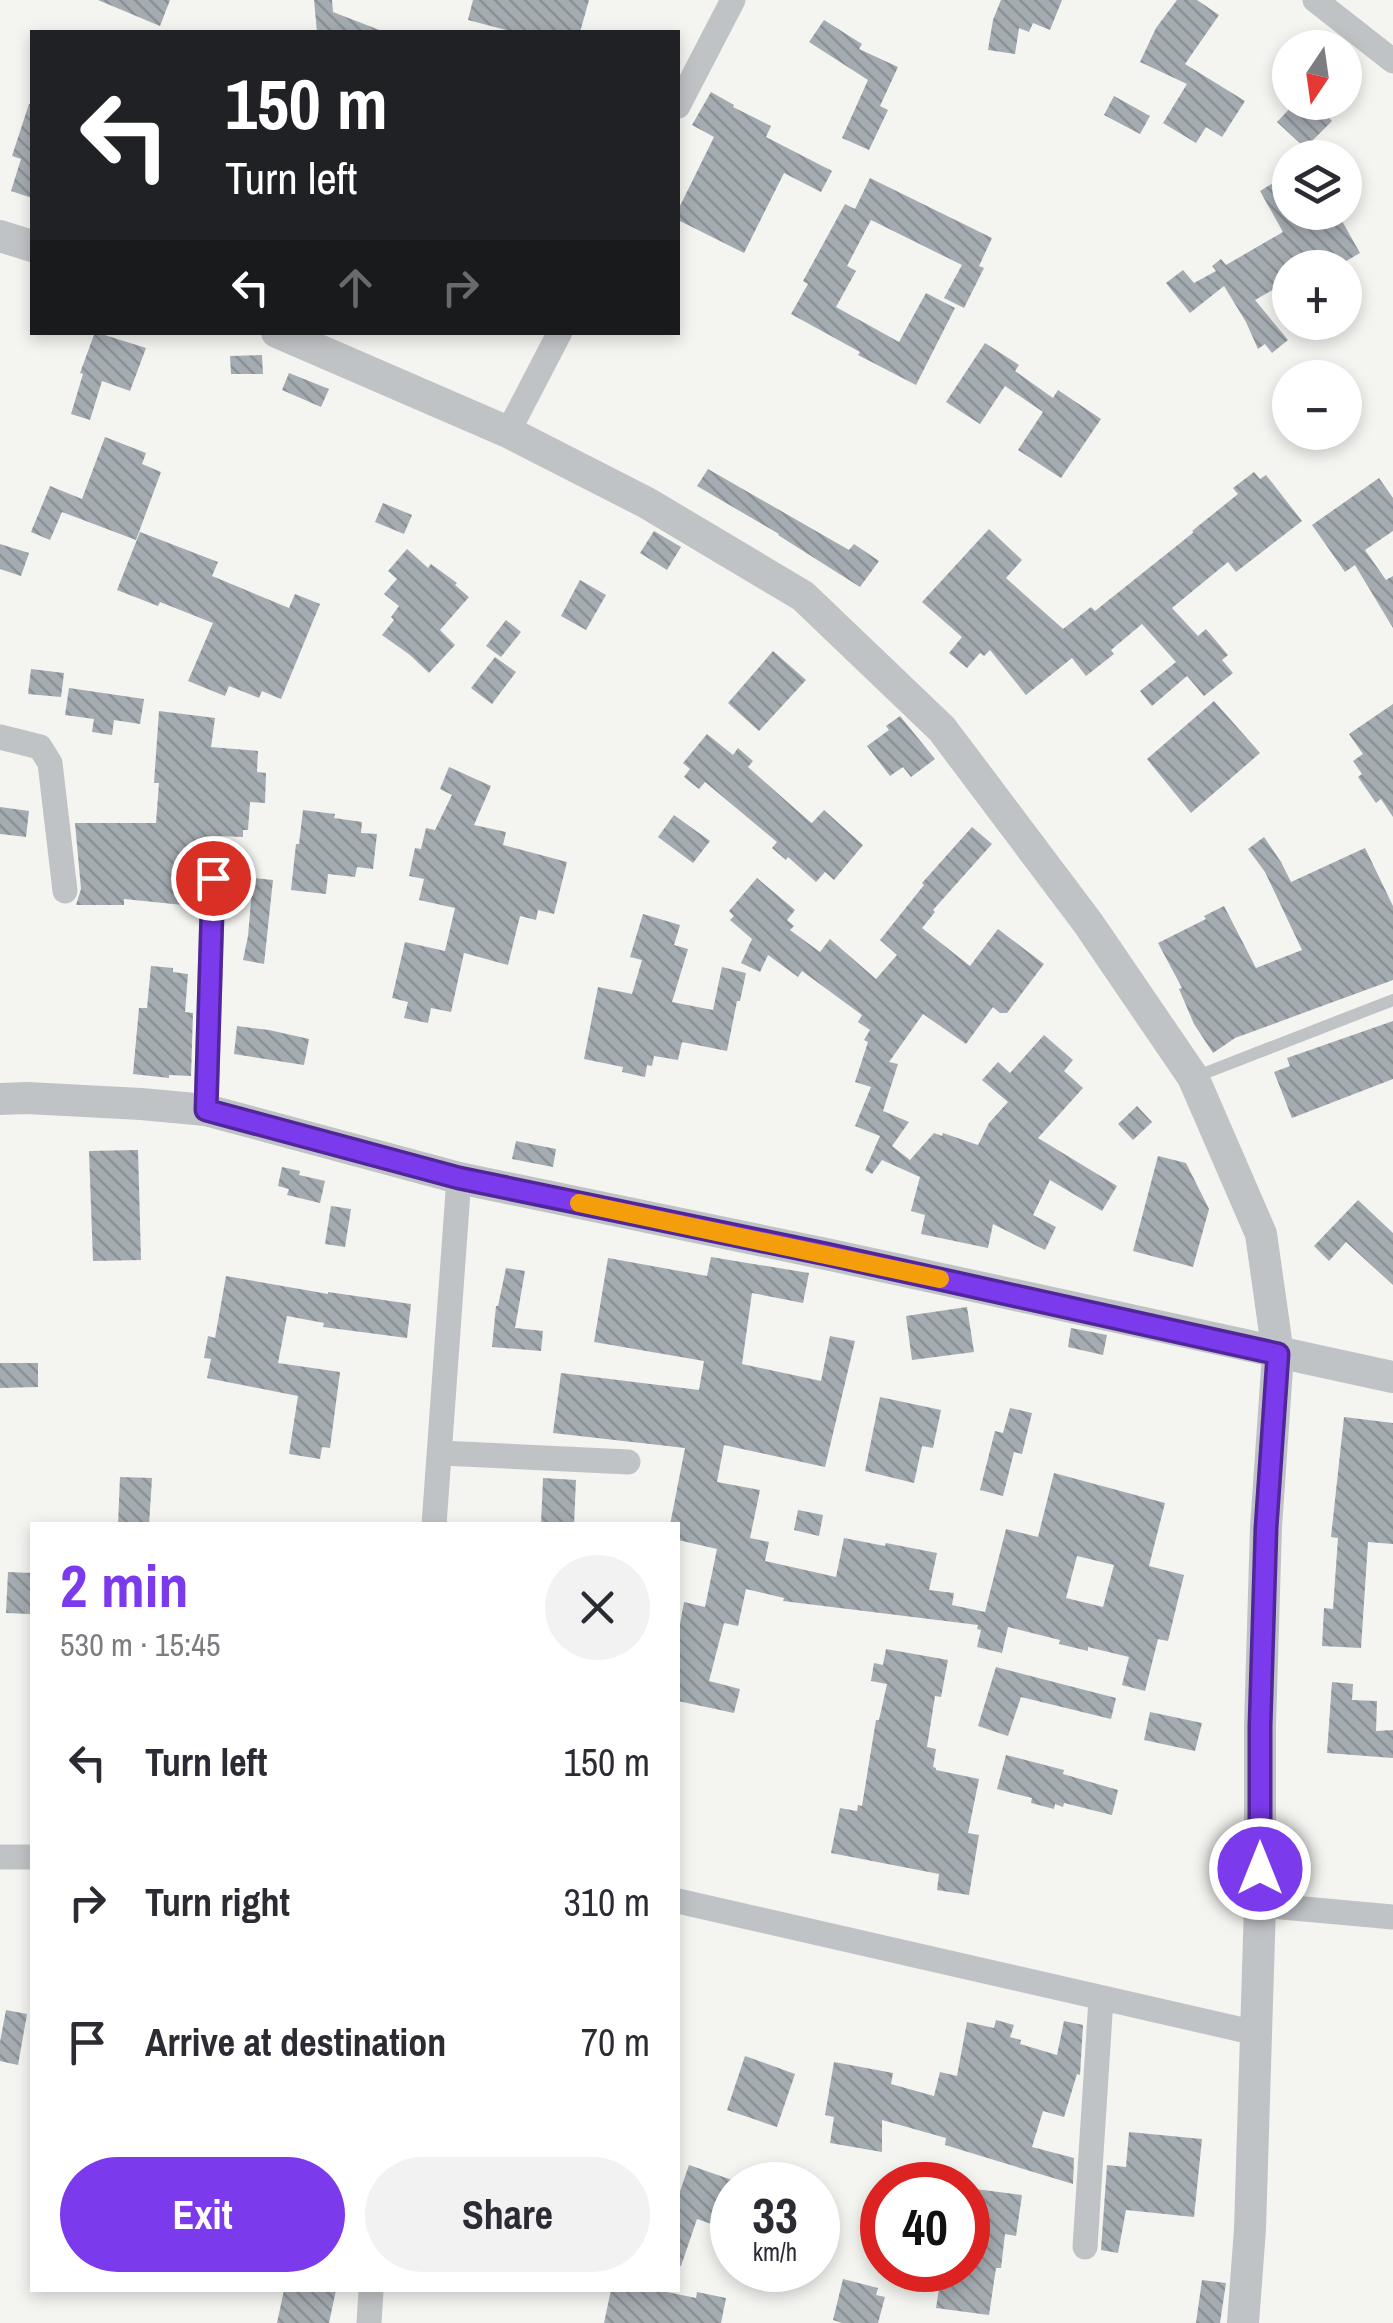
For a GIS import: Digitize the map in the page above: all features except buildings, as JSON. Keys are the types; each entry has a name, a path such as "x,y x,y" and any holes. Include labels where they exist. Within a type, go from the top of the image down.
{"street":[{"path":"680,102 733,0"},
{"path":"1315,0 1393,60"},
{"path":"0,236 30,245"},
{"path":"284,335 508,432 646,504 803,596 942,728 1088,923 1194,1077 1261,1234 1278,1354 1266,1528 1260,1904 1250,2230 1243,2323"},
{"path":"508,432 558,335"},
{"path":"0,738 40,747 50,763 65,891"},
{"path":"206,1110 213,878"},
{"path":"0,1099 206,1110 459,1178 1393,1378"},
{"path":"434,1522 459,1178"},
{"path":"441,1453 628,1462"},
{"path":"0,1857 30,1856"},
{"path":"680,1901 1256,2032"},
{"path":"1260,1904 1393,1917"},
{"path":"1086,2247 1101,1999"},
{"path":"368,2323 372,2292"}],"lane":[{"path":"1194,1077 1393,1000"}],"slow traffic":[{"path":"579,1203 940,1279"}],"route":[{"path":"213,878 206,1110 459,1178 1278,1354 1266,1528 1260,1869"}]}
